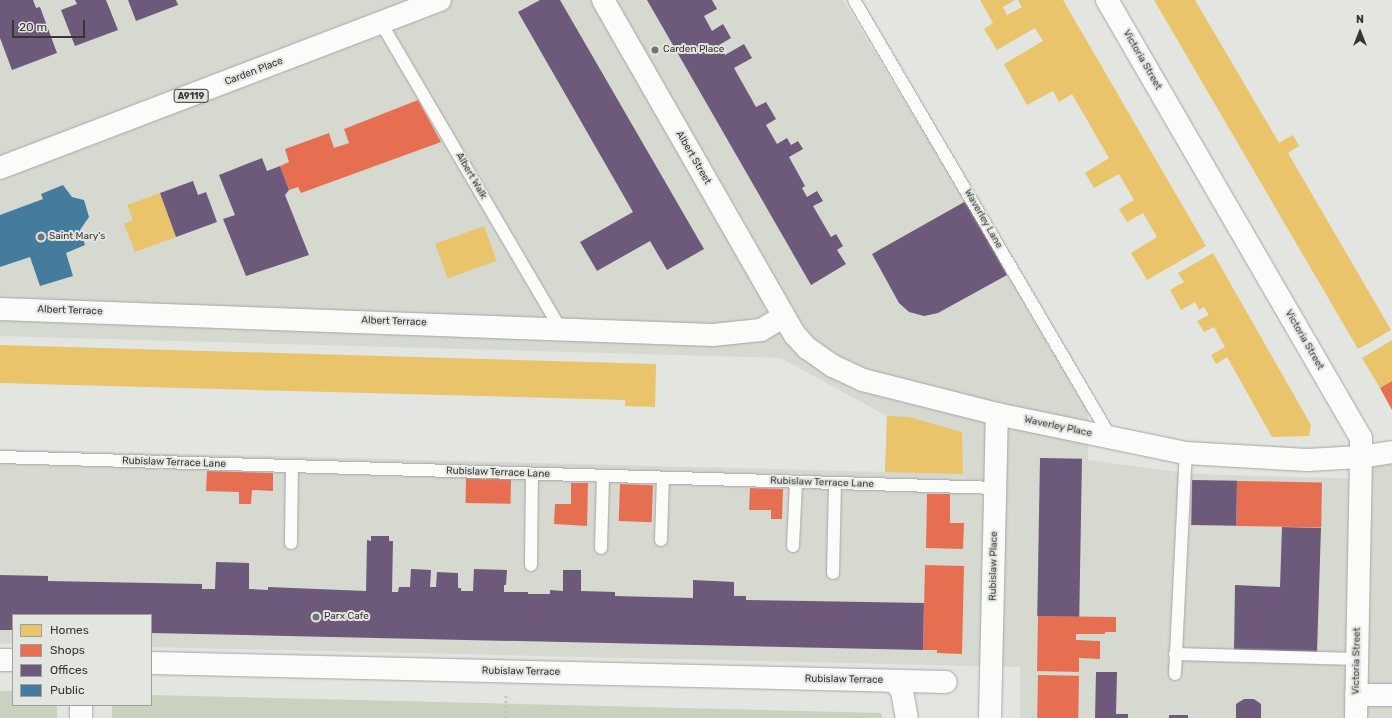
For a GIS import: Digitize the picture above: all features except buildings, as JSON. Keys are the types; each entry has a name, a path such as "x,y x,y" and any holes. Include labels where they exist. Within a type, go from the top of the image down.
{"street":[{"name":"Carden Place","path":"0,168 440,0"},
{"name":"Albert Street","path":"603,0 783,317"},
{"name":"Victoria Street","path":"1107,0 1361,438 1356,718"},
{"name":"Albert Terrace","path":"0,309 560,328 713,335 761,330 783,317"},
{"name":"Waverley Place","path":"783,317 795,335 807,348 833,366 863,380 997,414 1186,453 1307,460 1361,457 1392,452"},
{"name":"Rubislaw Place","path":"990,718 997,414"},
{"path":"0,660 12,660"},
{"name":"Rubislaw Terrace","path":"152,663 946,682"},
{"name":"Rubislaw Terrace","path":"890,681 896,683 902,691 907,718"},
{"path":"1356,695 1392,695"},
{"path":"81,706 81,718"}],"lane":[{"name":"Waverley Lane","path":"854,0 1111,438"},
{"name":"Albert Walk","path":"381,23 560,328"},
{"path":"1175,674 1186,453"},
{"name":"Rubislaw Terrace Lane","path":"0,457 996,488"},
{"path":"291,543 292,466"},
{"path":"531,565 532,474"},
{"path":"600,548 603,476"},
{"path":"661,540 663,478"},
{"path":"793,546 796,482"},
{"path":"833,573 835,483"},
{"path":"1175,654 1357,658"}],"shaded area":[{"path":"0,0 843,0 966,201 1088,412 1088,460 1193,474 1360,479 1360,472 1392,452 1392,718 1020,718 1020,667 152,647 152,614 12,614 12,644 0,644 0,449 885,472 887,416 781,358 0,336"}],"green space":[{"path":"0,691 12,691 12,706 57,706 57,718 0,718"},
{"path":"152,695 881,713 882,718 112,718 112,706 152,706"}],"place":[{"name":"Carden Place","path":"655,50"},
{"name":"Saint Mary's","path":"41,237"},
{"name":"Parx Cafe","path":"316,617"}]}
